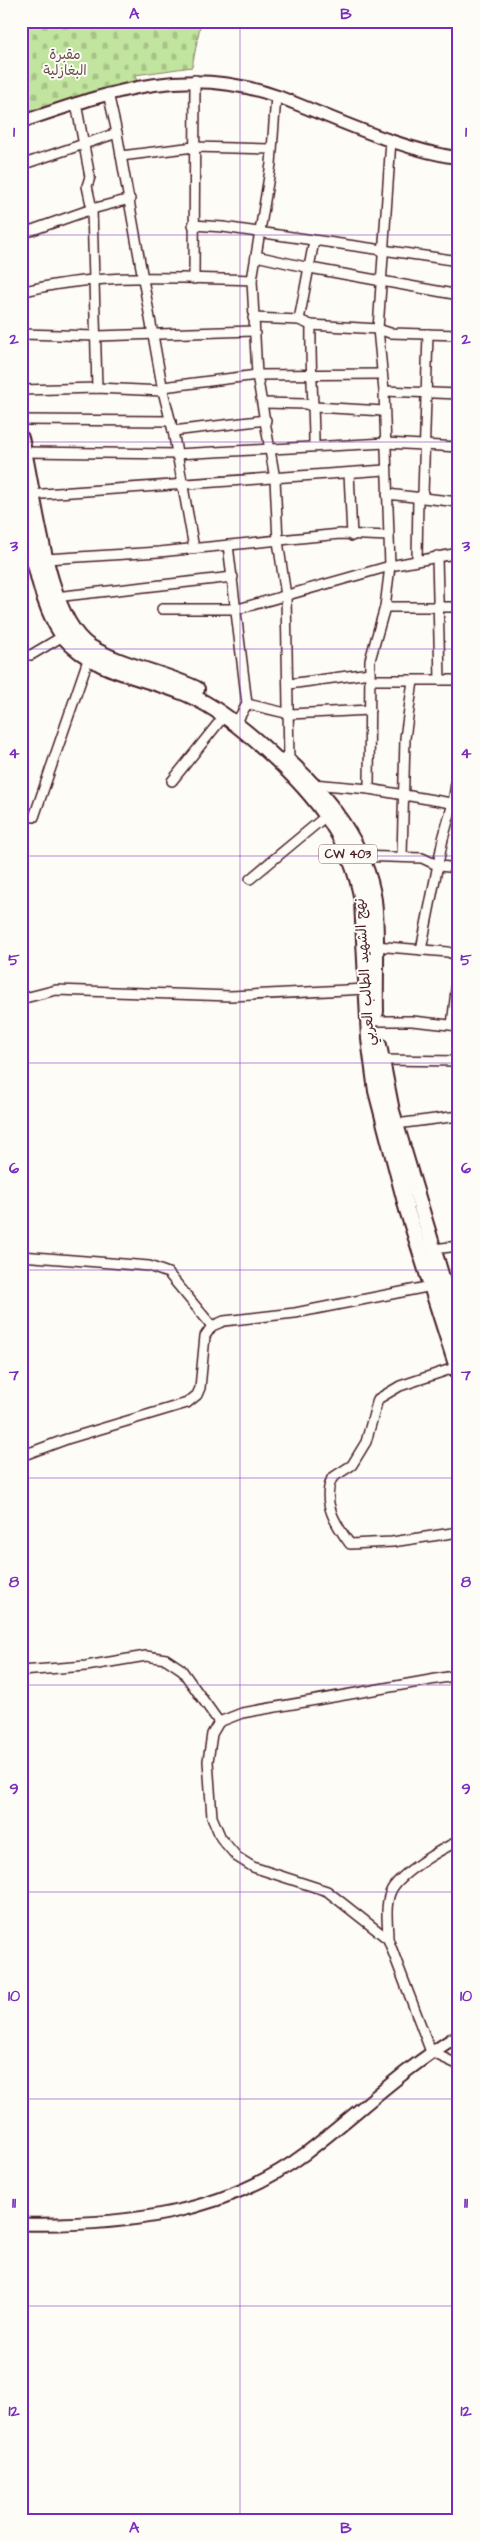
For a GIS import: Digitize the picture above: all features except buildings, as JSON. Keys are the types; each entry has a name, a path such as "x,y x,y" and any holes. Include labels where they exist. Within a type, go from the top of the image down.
{"main road":[{"name":"نهج الشهيد الطالب العربي","path":"21,438 25,452 34,560 54,620 63,636 79,651 90,657 142,674 191,696 259,739 289,760 313,784 348,832 362,901 369,1039 376,1091 407,1210 432,1286 449,1307 458,1371"},
{"name":"نهج الشهيد الطالب العربي","path":"21,477 29,495"},
{"name":"نهج الشهيد الطالب العربي","path":"34,560 55,596 66,621 80,639 142,674 178,680 196,689 240,718 326,816 368,875 374,900 376,1021 381,1060 396,1124 449,1307 459,1334"}],"street":[{"path":"194,279 193,225 196,80"},
{"path":"21,122 108,93 166,81 196,80 222,82 276,96 391,140 459,158"},
{"path":"108,93 118,133 163,389 173,431 194,548"},
{"path":"276,96 272,149 252,280 253,331 257,375 275,479 278,541 286,596 290,714 289,760"},
{"path":"76,103 90,177 87,186 92,209 97,388"},
{"path":"21,165 118,133"},
{"path":"369,789 370,660 385,607 390,566 385,470 384,391 378,329 391,140"},
{"path":"121,156 194,147 272,149"},
{"path":"21,234 92,209 130,199"},
{"path":"193,225 459,261"},
{"path":"299,320 314,241"},
{"path":"256,256 310,268 459,295"},
{"path":"21,292 56,283 95,278 252,280"},
{"path":"253,318 299,320 311,325 378,329 390,333 459,336"},
{"path":"311,325 310,374 314,407 314,445"},
{"path":"21,334 97,336 253,331"},
{"path":"418,498 423,494 428,334"},
{"path":"21,390 163,389 257,375 382,374"},
{"path":"384,391 459,394"},
{"path":"263,403 306,404 314,407 384,411"},
{"path":"21,420 171,421"},
{"path":"173,431 266,420"},
{"path":"25,452 176,454 270,447 386,442 459,447"},
{"path":"29,495 385,470"},
{"path":"349,473 352,536"},
{"path":"387,494 459,502"},
{"path":"417,560 418,498"},
{"path":"34,560 159,552 340,534 352,536 389,536"},
{"path":"228,545 238,609 248,704 240,718"},
{"path":"162,609 238,609 390,566 459,553"},
{"path":"437,556 440,680"},
{"path":"55,596 233,577"},
{"path":"385,607 459,607"},
{"path":"21,655 31,655 63,636"},
{"path":"34,817 90,657"},
{"path":"289,684 370,677 412,681 459,680"},
{"path":"402,857 402,795 405,738 412,681"},
{"path":"248,704 290,714 370,710"},
{"path":"172,781 224,716"},
{"path":"421,950 443,839 456,803 458,770"},
{"path":"313,784 369,789 456,803"},
{"path":"250,879 326,816"},
{"path":"354,856 422,858 439,866 459,868"},
{"path":"375,946 448,952 459,956"},
{"path":"376,1021 455,1026 459,965"},
{"path":"21,999 56,990 231,996 366,989"},
{"path":"381,1060 459,1061"},
{"path":"396,1124 459,1116"},
{"path":"432,1248 459,1246"},
{"path":"21,1256 149,1266 168,1273 212,1326"},
{"path":"21,1456 187,1403 196,1395 200,1388 205,1336 212,1326 224,1321 296,1313 432,1286"},
{"path":"458,1371 400,1386 378,1399 366,1442 352,1465 332,1478 327,1498 336,1524 350,1544 392,1542 459,1532"},
{"path":"21,1671 86,1666 146,1656 166,1659 182,1669 219,1722"},
{"path":"388,1940 328,1891 253,1867 237,1857 221,1838 212,1818 208,1761 212,1734 219,1722 242,1712 459,1674"},
{"path":"459,1841 441,1849 412,1869 392,1888 388,1903 388,1940 431,2052 459,2065"},
{"path":"21,2224 101,2223 153,2217 198,2206 235,2193 272,2176 305,2154 431,2052 459,2035"}],"green space":[{"name":"مقبرة البغازلية","path":"21,21 201,21 192,67 135,75 137,82 21,119"}]}
